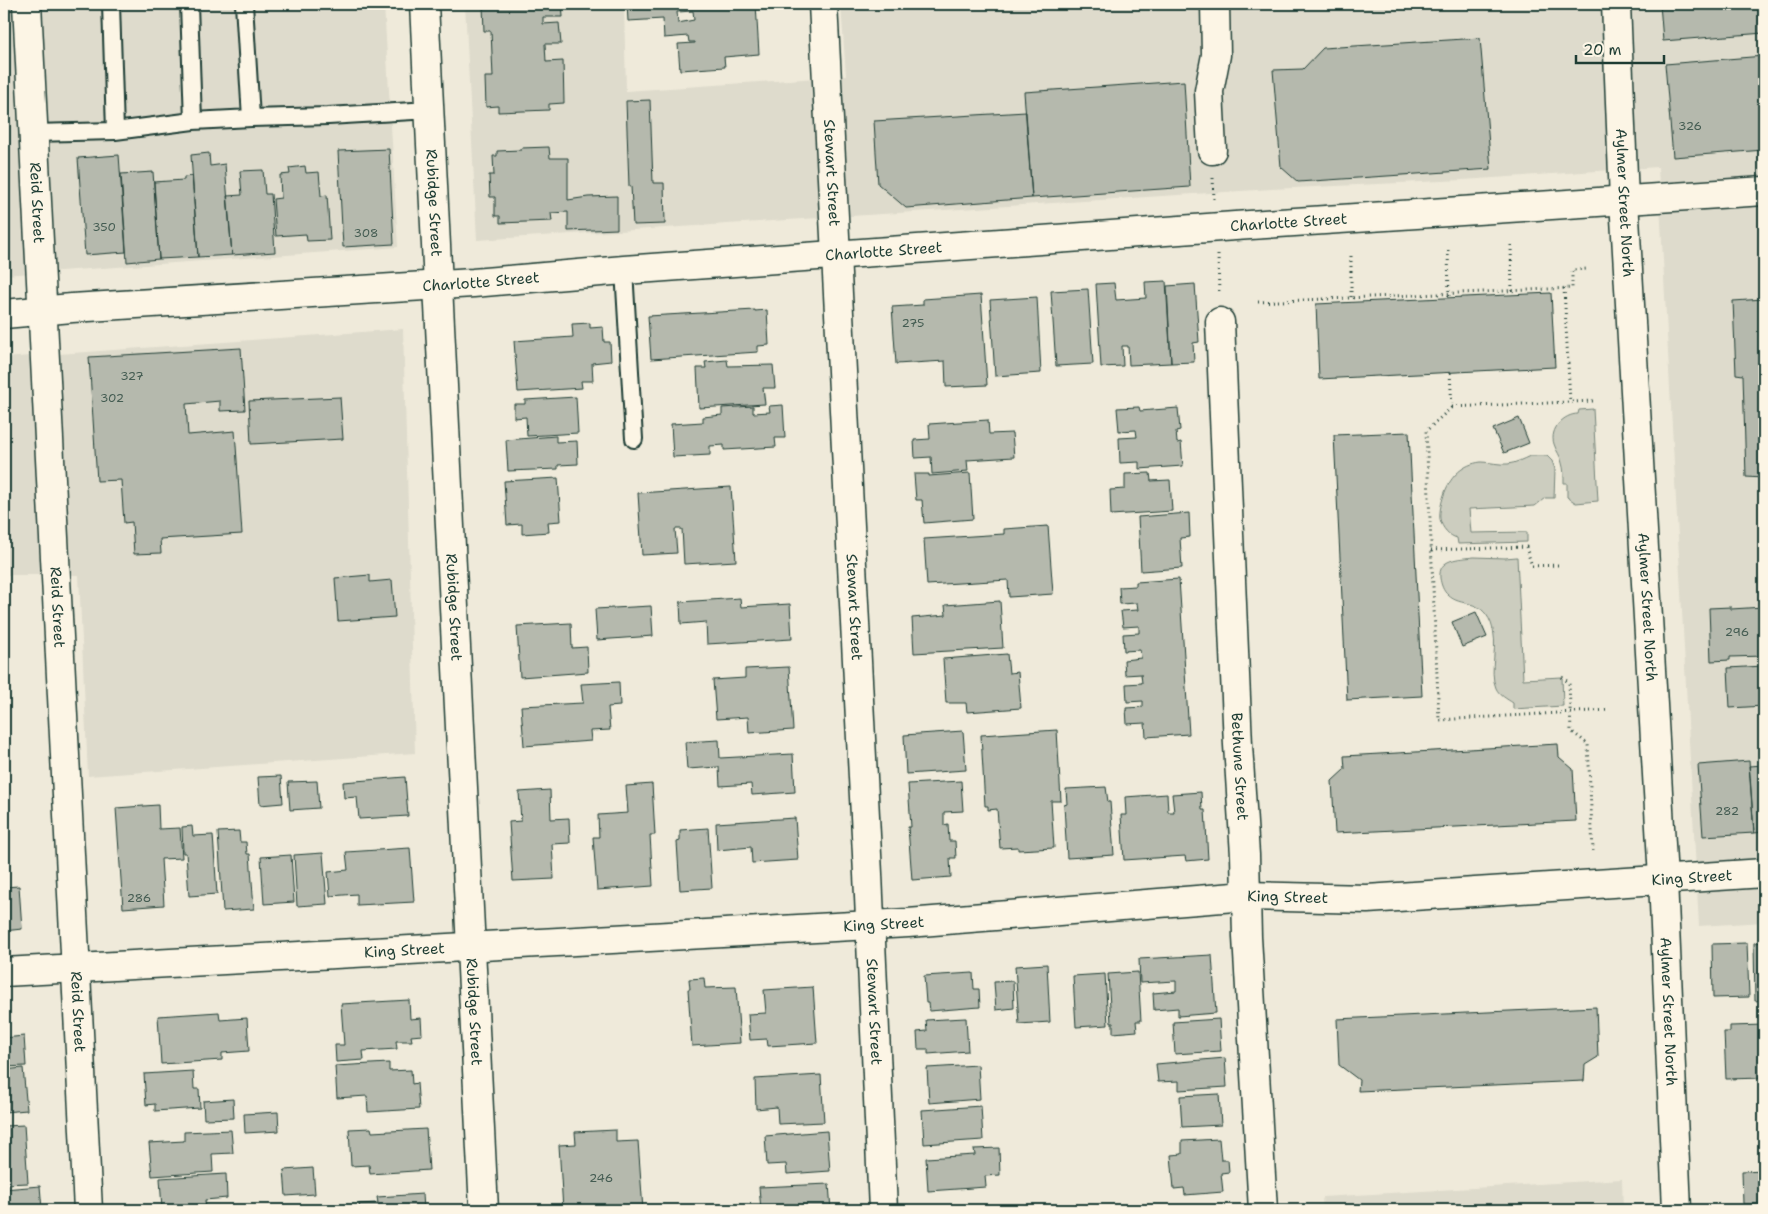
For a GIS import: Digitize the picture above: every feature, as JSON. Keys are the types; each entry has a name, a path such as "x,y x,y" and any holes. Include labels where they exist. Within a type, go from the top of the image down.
{"street":[{"name":"Reid Street","path":"27,4 88,1210"},
{"name":"Rubidge Street","path":"424,4 484,1210"},
{"name":"Stewart Street","path":"823,4 884,1210"},
{"path":"1212,150 1210,91 1216,55 1215,4"},
{"name":"Aylmer Street North","path":"1616,4 1624,200 1663,879 1677,1210"},
{"name":"Charlotte Street","path":"4,314 1764,191"},
{"name":"Bethune Street","path":"1220,322 1247,896 1247,937 1262,1210"},
{"name":"King Street","path":"4,972 871,925 1247,896 1367,900 1764,873"}],"lane":[{"path":"111,4 114,131"},
{"path":"189,4 193,121"},
{"path":"244,4 251,118"},
{"path":"33,132 114,131 193,121 430,110"},
{"path":"624,270 634,439"}],"path":[{"path":"1511,245 1512,291"},
{"path":"1448,250 1449,296"},
{"path":"1351,256 1351,298"},
{"path":"1258,302 1449,296 1572,288 1572,270 1587,269"},
{"path":"1564,288 1570,402"},
{"path":"1450,373 1452,407"},
{"path":"1594,401 1452,407 1426,431 1439,720 1609,710"},
{"path":"1431,550 1526,547 1532,566 1558,565"},
{"path":"1562,677 1569,683 1571,731 1588,744 1593,851"}],"shaded area":[{"path":"4,4 384,4 398,247 4,275"},
{"path":"465,4 624,4 626,91 846,76 841,4 1764,4 1764,922 1699,926 1658,167 1463,180 1272,189 477,240"},
{"path":"403,329 415,753 88,776 79,575 4,575 4,358"},
{"path":"1593,409 1598,501 1576,503 1567,497 1567,483 1564,483 1563,465 1553,438 1556,428 1563,420 1578,414 1579,410"},
{"path":"1530,456 1547,456 1552,461 1555,469 1554,498 1545,498 1535,506 1469,509 1471,533 1527,532 1527,542 1458,544 1457,538 1444,528 1440,516 1445,492 1454,476 1463,468 1475,463 1508,464"},
{"path":"1517,557 1523,679 1562,677 1563,706 1513,709 1513,703 1503,697 1497,690 1493,673 1493,631 1487,615 1476,606 1453,599 1445,592 1440,578 1440,571 1446,563 1456,559"},
{"path":"1622,1179 1623,1210 1323,1210 1322,1197"}],"building":[{"path":"562,4 563,17 543,17 543,24 559,23 561,44 545,44 546,62 563,61 564,103 549,104 549,110 498,112 498,106 486,107 485,77 493,77 491,31 484,31 483,5"},
{"path":"627,4 756,4 759,54 724,57 725,67 680,70 678,44 695,42 689,42 688,36 664,38 663,19 628,21","holes":["693,11 694,20 678,23 677,12"]},
{"path":"1660,4 1764,4 1764,33 1663,41"},
{"path":"1480,38 1491,169 1298,182 1281,167 1273,70 1303,69 1323,48"},
{"path":"1764,56 1764,150 1673,157 1665,64"},
{"path":"1184,81 1190,187 1032,198 1024,92"},
{"path":"650,100 653,183 664,183 665,224 633,225 631,186 629,186 626,101"},
{"path":"1026,112 1032,198 906,208 878,184 874,121"},
{"path":"549,147 550,158 568,158 568,200 617,196 617,229 568,231 568,212 551,213 552,221 500,223 500,216 495,216 495,197 490,197 489,175 494,175 493,156 497,156 497,151"},
{"path":"389,149 394,244 343,247 338,151"},
{"path":"209,153 210,166 225,164 232,255 198,257 191,155"},
{"path":"119,155 126,252 85,255 78,158"},
{"path":"305,166 306,173 319,172 321,196 327,195 330,240 307,241 306,234 276,236 273,199 281,198 280,175 290,174 289,168"},
{"path":"263,170 265,194 271,194 275,252 232,255 227,196 242,195 240,171"},
{"path":"153,172 159,259 127,262 121,174"},
{"path":"192,176 198,257 159,259 154,182 184,180 184,177"},
{"path":"1166,281 1171,363 1129,365 1128,346 1122,346 1123,366 1101,367 1096,284 1114,283 1116,300 1146,298 1145,282"},
{"path":"1195,284 1199,342 1193,343 1194,362 1171,363 1167,286"},
{"path":"1088,289 1093,364 1056,366 1051,291"},
{"path":"1551,293 1555,367 1319,379 1316,304"},
{"path":"981,295 987,385 946,387 945,361 896,364 892,307 923,305 923,299"},
{"path":"1037,297 1041,373 995,376 990,300"},
{"path":"1764,299 1764,496 1759,496 1763,478 1746,477 1743,375 1736,374 1733,301"},
{"path":"767,310 769,345 758,346 758,352 651,359 648,316"},
{"path":"590,323 590,328 603,327 604,342 610,342 611,361 592,363 593,381 581,381 582,388 518,392 514,341 573,337 572,324"},
{"path":"241,348 245,410 220,411 220,401 186,404 188,435 235,431 242,534 160,539 161,553 134,554 132,522 124,523 121,480 97,481 89,357"},
{"path":"727,360 728,366 773,365 775,388 763,388 765,404 699,408 697,368 706,368 705,362"},
{"path":"4,379 6,407 4,407"},
{"path":"340,397 343,439 251,444 249,401"},
{"path":"576,397 578,433 527,436 526,417 514,418 514,404 525,404 525,400"},
{"path":"783,405 785,438 775,438 776,447 724,450 724,445 710,446 710,455 673,457 671,424 703,422 703,417 722,415 722,408 753,406 753,413 770,412 769,406"},
{"path":"1139,407 1140,411 1178,408 1180,430 1176,431 1177,443 1181,442 1183,466 1139,469 1139,462 1120,463 1119,438 1137,437 1136,430 1119,431 1117,408"},
{"path":"4,410 6,442 4,442"},
{"path":"1519,418 1529,443 1504,453 1493,429"},
{"path":"988,420 989,434 1012,433 1014,457 967,460 968,471 932,474 931,457 915,458 914,440 930,439 929,424"},
{"path":"1409,432 1422,696 1347,700 1334,435"},
{"path":"556,436 556,442 577,441 578,464 558,465 558,469 508,471 506,440"},
{"path":"970,473 973,519 924,523 922,500 916,500 914,474 929,474 929,476"},
{"path":"1150,473 1151,481 1170,480 1172,511 1111,515 1110,490 1125,489 1125,474"},
{"path":"558,478 561,521 548,522 549,532 522,534 522,524 507,525 504,481"},
{"path":"731,487 736,561 684,564 682,529 675,529 677,553 642,555 638,493"},
{"path":"1189,513 1190,537 1180,538 1182,568 1141,571 1138,517"},
{"path":"1048,526 1053,594 1009,597 1008,580 927,585 924,539 1004,534 1004,529"},
{"path":"370,575 370,582 392,580 395,617 338,621 335,578"},
{"path":"1179,579 1189,734 1146,737 1145,723 1127,724 1126,708 1143,707 1143,701 1127,702 1126,684 1142,683 1141,674 1125,675 1124,660 1141,658 1140,650 1124,651 1123,634 1139,633 1139,626 1123,627 1121,611 1138,610 1137,603 1120,604 1119,587 1136,586 1136,582"},
{"path":"740,598 741,607 790,604 792,639 707,644 706,622 681,624 680,602"},
{"path":"1000,601 1003,648 914,653 912,618 946,615 945,605"},
{"path":"651,606 653,636 597,640 595,609"},
{"path":"1731,607 1731,609 1764,607 1764,656 1730,657 1730,660 1711,661 1709,608"},
{"path":"1476,612 1487,637 1462,647 1452,622"},
{"path":"571,623 572,648 587,647 588,672 520,677 517,626"},
{"path":"1007,654 1009,673 1018,672 1021,708 967,712 966,703 946,703 943,659"},
{"path":"1764,666 1764,706 1730,708 1728,668"},
{"path":"789,667 793,730 749,733 748,717 716,719 713,680 745,678 745,669"},
{"path":"619,682 620,706 608,707 610,730 590,731 591,741 524,746 521,706 583,703 581,684"},
{"path":"1057,730 1061,801 1051,801 1054,848 1018,850 1018,847 1000,848 997,809 988,810 988,806 985,806 981,735"},
{"path":"963,731 966,770 906,774 904,735"},
{"path":"719,740 720,758 793,754 795,792 752,795 751,784 720,786 719,767 687,769 685,742"},
{"path":"1558,744 1559,757 1573,769 1576,821 1335,833 1332,781 1345,769 1344,756"},
{"path":"1749,761 1754,833 1703,836 1698,765"},
{"path":"1764,765 1764,832 1754,833 1749,766"},
{"path":"281,776 283,803 260,805 258,777"},
{"path":"405,777 408,816 359,819 357,797 344,798 343,782"},
{"path":"317,781 319,808 290,810 288,782"},
{"path":"961,781 963,811 944,812 944,825 948,824 949,841 955,841 956,858 950,858 951,877 912,880 908,827 911,827 908,784"},
{"path":"4,784 8,784 9,806 4,807"},
{"path":"652,784 655,835 650,835 653,886 597,890 593,837 599,837 598,815 628,813 626,786"},
{"path":"1106,787 1108,802 1110,802 1114,855 1067,858 1064,805 1067,804 1066,789"},
{"path":"550,790 551,819 569,818 570,843 552,844 554,879 513,881 509,822 521,821 519,792"},
{"path":"1201,792 1202,810 1205,810 1208,859 1186,861 1185,856 1124,860 1121,815 1126,815 1125,797 1167,794 1168,812 1174,812 1172,794"},
{"path":"158,805 159,829 180,828 182,858 161,859 164,905 123,908 116,808"},
{"path":"795,818 798,860 752,863 751,847 717,850 716,823"},
{"path":"192,826 193,836 213,835 217,894 189,896 186,853 183,853 182,827"},
{"path":"708,828 712,888 680,890 677,842 680,841 680,830"},
{"path":"239,831 240,842 246,842 247,854 250,854 254,909 223,911 218,832"},
{"path":"410,848 414,902 357,905 357,894 330,896 328,872 348,870 346,852"},
{"path":"323,853 327,904 297,906 294,855"},
{"path":"291,855 294,902 264,904 261,857"},
{"path":"19,886 22,929 4,931 4,887"},
{"path":"1764,942 1764,1000 1755,1001 1754,943"},
{"path":"1747,943 1749,997 1713,998 1712,944"},
{"path":"1212,955 1216,1013 1178,1016 1178,1008 1154,1010 1153,993 1176,991 1176,981 1140,983 1139,959"},
{"path":"1047,964 1050,1022 1019,1024 1015,966"},
{"path":"1138,972 1141,1021 1136,1021 1137,1031 1113,1033 1108,974"},
{"path":"973,973 974,989 979,989 980,1007 929,1011 928,1003 926,1003 924,976"},
{"path":"1105,974 1108,1025 1076,1027 1073,976"},
{"path":"704,978 705,988 736,987 740,1043 692,1046 689,979"},
{"path":"1013,981 1014,1008 996,1010 994,982"},
{"path":"813,987 817,1043 768,1046 767,1039 750,1040 748,1014 766,1013 764,990"},
{"path":"409,1000 410,1019 421,1018 422,1035 411,1036 412,1041 396,1041 397,1049 363,1051 364,1060 336,1062 335,1045 344,1045 341,1004"},
{"path":"1596,1007 1598,1057 1585,1065 1584,1081 1358,1091 1359,1080 1339,1065 1337,1019"},
{"path":"219,1012 220,1020 247,1018 249,1051 222,1053 222,1060 161,1064 158,1016"},
{"path":"966,1018 968,1051 928,1054 928,1049 918,1049 917,1032 927,1031 926,1020"},
{"path":"1219,1019 1221,1051 1175,1054 1173,1022"},
{"path":"1764,1025 1764,1078 1726,1079 1724,1032 1730,1032 1730,1026"},
{"path":"24,1036 26,1066 4,1067 4,1038"},
{"path":"1225,1058 1227,1087 1179,1090 1179,1081 1158,1082 1156,1064"},
{"path":"389,1063 389,1071 411,1070 412,1084 417,1083 419,1109 368,1112 367,1096 337,1098 335,1066"},
{"path":"978,1065 980,1099 929,1103 927,1068"},
{"path":"23,1068 27,1110 4,1112 4,1070"},
{"path":"193,1071 194,1089 199,1089 200,1108 155,1111 155,1104 146,1105 144,1074"},
{"path":"821,1075 824,1122 778,1124 777,1107 756,1109 755,1079"},
{"path":"1219,1094 1221,1125 1182,1127 1180,1096"},
{"path":"233,1099 234,1118 204,1119 203,1101"},
{"path":"981,1106 983,1140 924,1144 922,1110"},
{"path":"278,1112 279,1131 245,1133 244,1114"},
{"path":"24,1125 28,1183 4,1184 4,1126"},
{"path":"371,1128 372,1132 426,1129 429,1170 370,1174 369,1165 351,1166 349,1129"},
{"path":"231,1130 233,1153 212,1154 213,1172 152,1176 149,1143 184,1141 184,1132"},
{"path":"616,1130 616,1142 638,1141 643,1210 563,1210 559,1145 576,1144 575,1132"},
{"path":"827,1131 830,1171 787,1174 786,1164 767,1165 765,1136"},
{"path":"1219,1139 1221,1160 1228,1160 1229,1172 1221,1173 1223,1192 1185,1195 1184,1188 1174,1189 1171,1155 1182,1154 1182,1141"},
{"path":"999,1148 1000,1175 985,1176 986,1187 928,1191 926,1158 975,1155 974,1149"},
{"path":"313,1168 315,1194 286,1196 284,1170"},
{"path":"1764,1170 1764,1209 1762,1209 1762,1204 1743,1204 1742,1171"},
{"path":"226,1174 227,1198 205,1200 206,1210 162,1210 160,1178"},
{"path":"829,1184 831,1210 761,1210 759,1187"},
{"path":"40,1186 42,1209 4,1210 4,1189"},
{"path":"423,1194 424,1210 360,1210 359,1204 378,1203 377,1197"},
{"path":"1010,1208 1011,1210 980,1210"}]}
